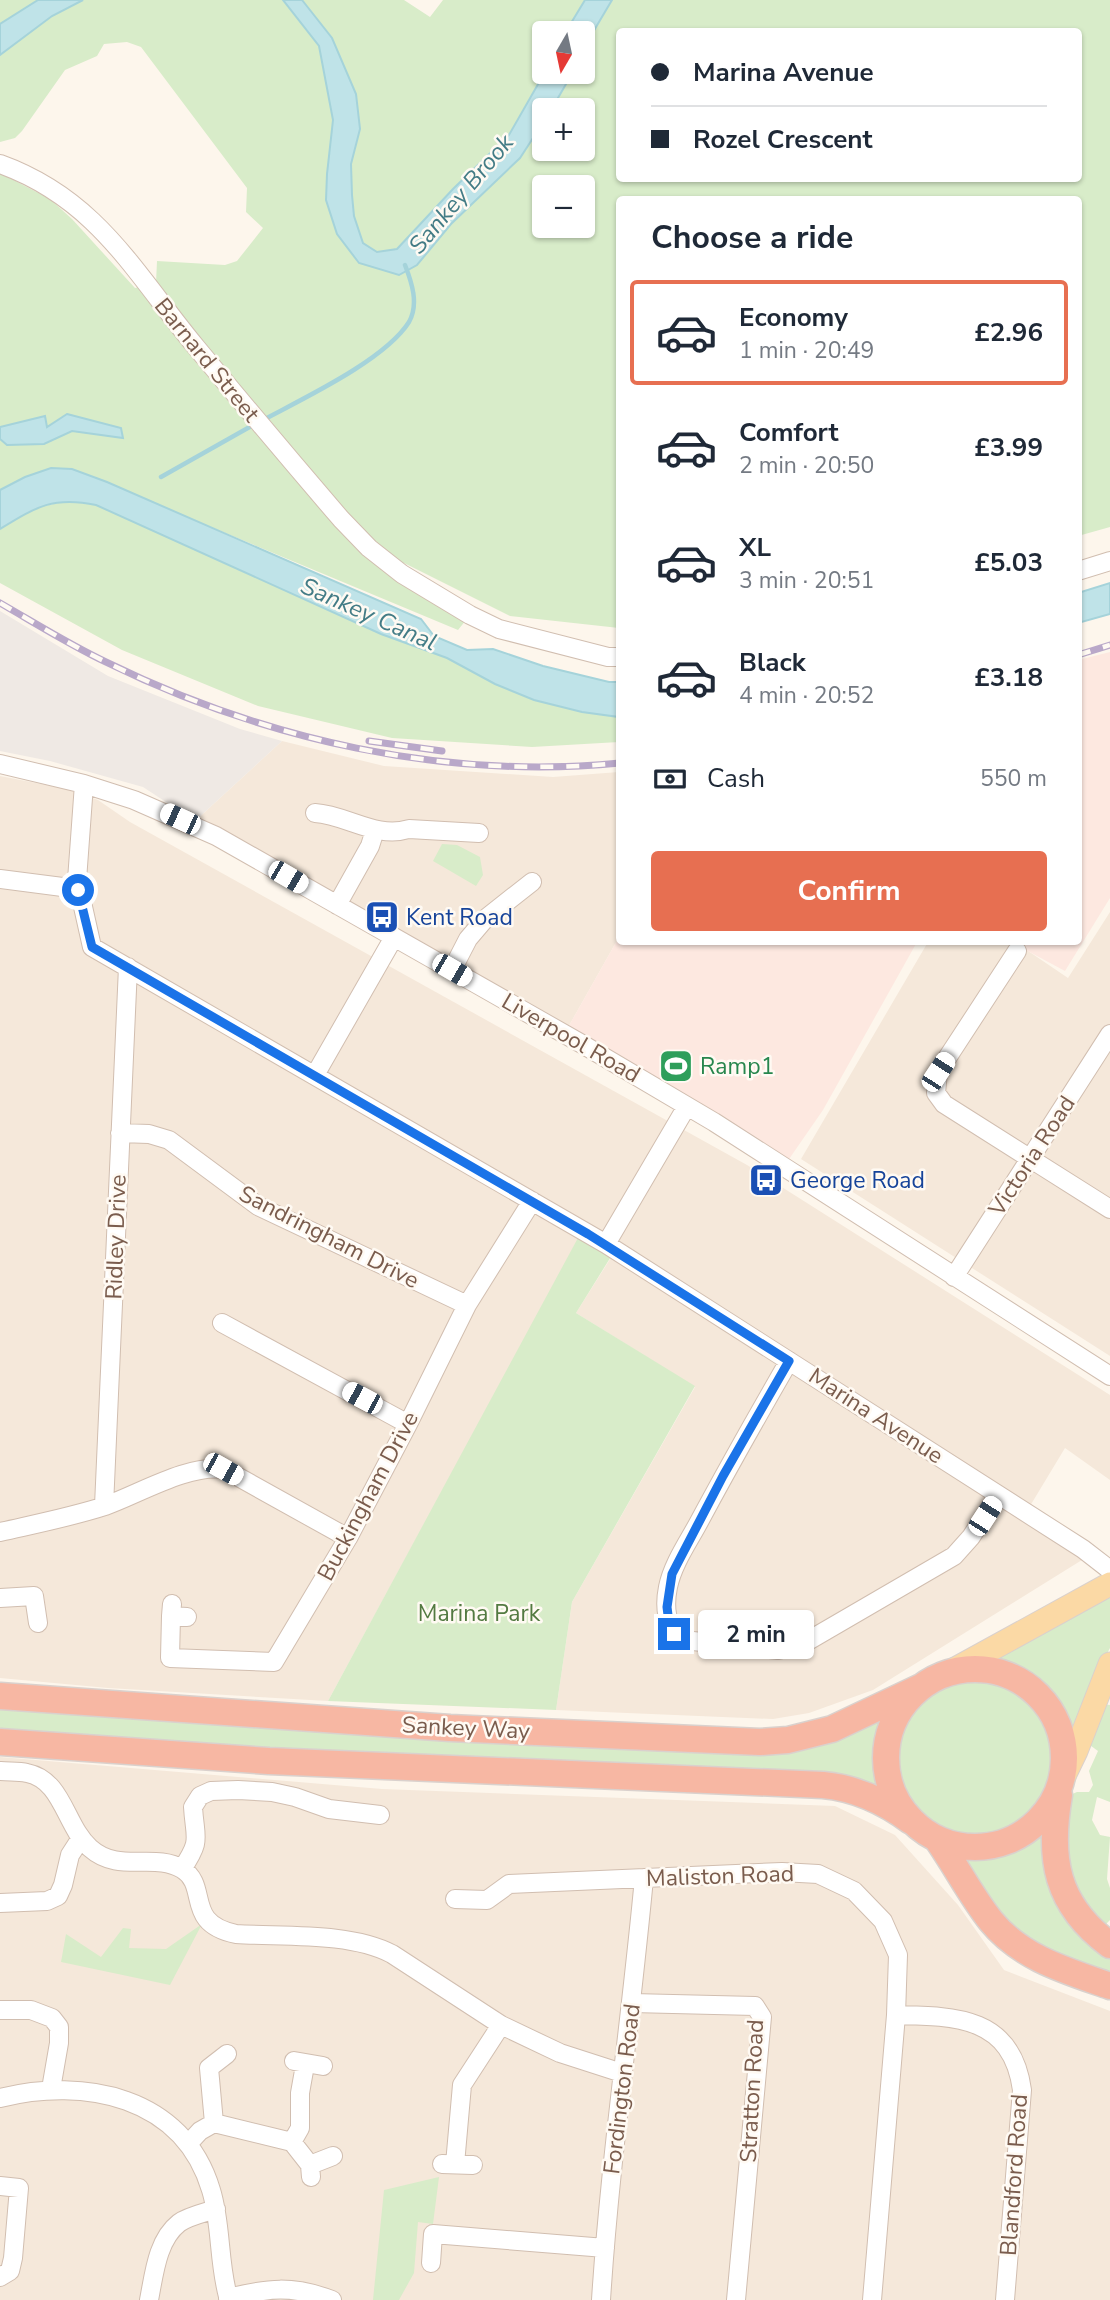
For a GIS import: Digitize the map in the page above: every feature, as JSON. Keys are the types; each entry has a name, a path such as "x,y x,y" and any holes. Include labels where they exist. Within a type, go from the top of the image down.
{"highway":[{"path":"1062,1780 1054,1801 1039,1822 1017,1837 992,1846 964,1847 937,1839 911,1821 895,1799 887,1773 886,1746 894,1719 906,1702 921,1687 948,1673 975,1669 1003,1673 1027,1685 1046,1703 1059,1726 1065,1752 1062,1780 1055,1831 1055,1854 1061,1885 1076,1914 1110,1945"},
{"name":"Sankey Way","path":"0,1696 450,1728 760,1742 788,1740 832,1730 921,1687"},
{"name":"Sankey Way","path":"0,1742 269,1761 822,1785 872,1797 890,1805 911,1821"},
{"path":"937,1839 992,1923 1013,1943 1037,1958 1110,1986"}],"main road":[{"path":"948,1673 1110,1584"},
{"path":"1062,1780 1110,1664"}],"street":[{"name":"Barnard Street","path":"0,164 47,185 74,204 108,235 252,416 369,548 402,574 499,629 616,656"},
{"path":"1082,570 1110,561"},
{"name":"Liverpool Road","path":"0,764 84,784 134,800 216,836 687,1106 1110,1376"},
{"name":"Marina Avenue","path":"84,784 76,871 92,947 606,1244 1083,1549 1110,1570"},
{"path":"315,813 333,814 375,830 479,833"},
{"path":"337,905 370,846 375,830"},
{"path":"0,879 78,890"},
{"path":"452,970 468,939 485,919 532,882"},
{"path":"315,1075 394,937"},
{"path":"1017,951 938,1072 936,1093 944,1104 1110,1209"},
{"name":"Ridley Drive","path":"104,1506 128,967"},
{"name":"Victoria Road","path":"954,1278 1110,1035"},
{"path":"606,1244 687,1106"},
{"name":"Sandringham Drive","path":"120,1133 149,1134 169,1140 258,1206 467,1304"},
{"name":"Buckingham Drive","path":"177,1612 170,1658 274,1662 348,1538 467,1304 532,1201"},
{"path":"222,1323 408,1424"},
{"path":"789,1361 723,1476 672,1574 667,1607 669,1623 674,1634 683,1640 778,1650 789,1650 801,1645 954,1556 971,1537 998,1495"},
{"path":"0,1532 104,1506 211,1467 223,1469 348,1538"},
{"path":"0,1598 34,1596 38,1623"},
{"path":"0,1771 27,1773 40,1777 52,1786 81,1838 105,1858 125,1863 161,1863 182,1869 192,1880 202,1913 220,1931 348,1940 374,1945 501,2025 561,2053 622,2073"},
{"path":"182,1869 194,1852 197,1837 193,1807 200,1796 211,1791 272,1792 329,1809 380,1815"},
{"path":"0,1903 47,1901 58,1896 64,1885 70,1855 81,1838"},
{"name":"Maliston Road","path":"455,1899 487,1899 509,1884 782,1872 818,1874 854,1891 883,1920 898,1955 896,2015 872,2300"},
{"name":"Fordington Road","path":"601,2300 604,2248 644,1878"},
{"name":"Stratton Road","path":"632,2003 755,2006 762,2017 736,2300"},
{"path":"4,2004 52,2018 59,2026 59,2043 51,2089"},
{"name":"Blandford Road","path":"896,2015 953,2017 973,2023 988,2030 1015,2059 1022,2090 1005,2300"},
{"path":"457,2164 462,2085 501,2025"},
{"path":"214,2123 209,2068 227,2054"},
{"path":"292,2142 300,2128 300,2093 307,2064"},
{"path":"0,2098 51,2089 100,2093 129,2101 147,2110 188,2144 206,2174 216,2209 220,2257 228,2299 251,2292 284,2288 332,2300"},
{"path":"188,2144 200,2131 214,2123 292,2142 311,2171 333,2156"},
{"path":"0,2186 19,2188 13,2258 10,2271 0,2277"},
{"path":"149,2300 166,2237 188,2218 216,2209"},
{"path":"431,2263 433,2234 604,2248"}],"shaded area":[{"path":"0,611 108,676 240,729 282,741 195,821 143,787 50,761 0,751"},
{"path":"1110,652 1110,898 1082,943 1082,659"},
{"path":"282,741 384,766 553,777 616,772 616,942 566,1031 195,821"},
{"path":"0,776 67,789 98,800 130,822 747,1165 1110,1395 1110,1480 1065,1448 1030,1506 1089,1542 1082,1560 873,1690 809,1713 773,1719 556,1710 572,1602 695,1387 576,1313 612,1256 580,1237 328,1701 108,1688 0,1678"},
{"path":"1110,912 1110,1356 801,1159 926,945 1019,945 1068,978"},
{"path":"616,942 616,945 915,945 823,1110 787,1162 566,1031"},
{"path":"1017,945 1081,945 1065,971"},
{"path":"0,1757 382,1789 835,1806 895,1835 958,1905 1004,1970 1110,2011 1110,2300 0,2300"}],"green space":[{"path":"0,0 38,0 0,24"},
{"path":"83,0 283,0 319,46 333,120 331,144 359,263 417,265 451,224 520,158 532,140 532,161 595,161 595,98 558,98 566,84 595,84 595,29 612,0 1110,0 1110,527 1082,535 1082,196 616,196 616,628 510,616 404,563 402,574 470,615 458,630 72,469 25,477 0,490 0,173 50,199 135,288 156,283 157,261 225,265 237,261 263,228 246,212 247,188 141,47 127,42 104,44 97,56 65,70 22,131 15,138 0,142 0,55 52,16"},
{"path":"302,0 404,0 430,17 443,0 585,0 572,21 532,21 532,84 538,84 509,135 453,189 397,250 377,252 363,243 354,215 351,164 360,129"},
{"path":"72,500 96,505 381,634 447,658 495,684 534,700 582,712 616,717 616,742 532,747 392,738 258,706 122,650 0,583 0,529 35,508"},
{"path":"442,844 457,845 480,857 483,875 476,886 433,861"},
{"name":"Marina Park","path":"579,1236 612,1255 576,1313 695,1386 572,1602 556,1710 328,1701"},
{"path":"1110,1598 1110,1648 1075,1727 1071,1727 1064,1712 1048,1691 1028,1677 990,1661 1094,1602"},
{"path":"977,1679 1007,1685 1033,1702 1050,1728 1056,1758 1050,1788 1033,1814 1007,1831 977,1837 947,1831 921,1814 904,1788 898,1758 904,1728 921,1702 947,1685"},
{"path":"0,1703 732,1749 884,1718 877,1762 883,1790 0,1735"},
{"path":"1101,1704 1110,1705 1110,1802 1097,1797 1092,1820 1100,1835 1110,1837 1107,1879 1110,1888 1110,1920 1105,1925 1071,1887 1064,1825 1070,1817 1067,1807 1070,1795 1089,1792 1093,1785 1089,1771 1098,1751 1087,1743"},
{"path":"1042,1834 1110,1954 1110,1978 1067,1963 1004,1924 963,1855 1005,1852"},
{"path":"202,1924 170,1985 61,1962 66,1934 101,1957 123,1928 131,1929 129,1948 166,1949"},
{"path":"439,2177 433,2224 418,2222 414,2273 399,2300 373,2300 384,2190"}],"water":[{"path":"38,0 83,0 52,16 0,55 0,24"},
{"name":"Sankey Brook","path":"283,0 302,0 332,38 356,94 360,129 351,164 354,216 363,243 377,252 397,249 453,189 509,135 538,84 566,84 558,98 532,98 532,140 520,158 451,224 417,265 399,275 359,263 337,234 326,200 333,120 319,46"},
{"path":"585,0 612,0 595,29 595,21 572,21"},
{"path":"67,414 121,428 123,438 72,431 44,444 7,445 0,439 0,427 45,416 47,427"},
{"path":"51,468 72,469 421,619 434,636 467,650 493,649 543,666 616,682 616,717 582,712 534,700 495,684 447,658 381,634 96,505 68,502 45,505 0,529 0,490"},
{"path":"1110,583 1110,614 1082,622 1082,592"}],"waterway":[{"name":"Sankey Canal","path":"263,420 363,364 398,336 409,322 414,308 412,286 405,265"},
{"name":"Sankey Canal","path":"161,477 255,424"}],"railway":[{"path":"0,603 93,655 167,689 292,733 422,759 554,767 616,763"},
{"path":"1082,654 1110,645"},
{"path":"369,741 442,751"}],"place":[{"name":"Kent Road","path":"382,917"},
{"name":"Ramp1","path":"676,1066"},
{"name":"George Road","path":"766,1180"}],"route":[{"path":"78,890 92,947 588,1234 789,1361 723,1476 672,1574 667,1607 674,1634"}]}
